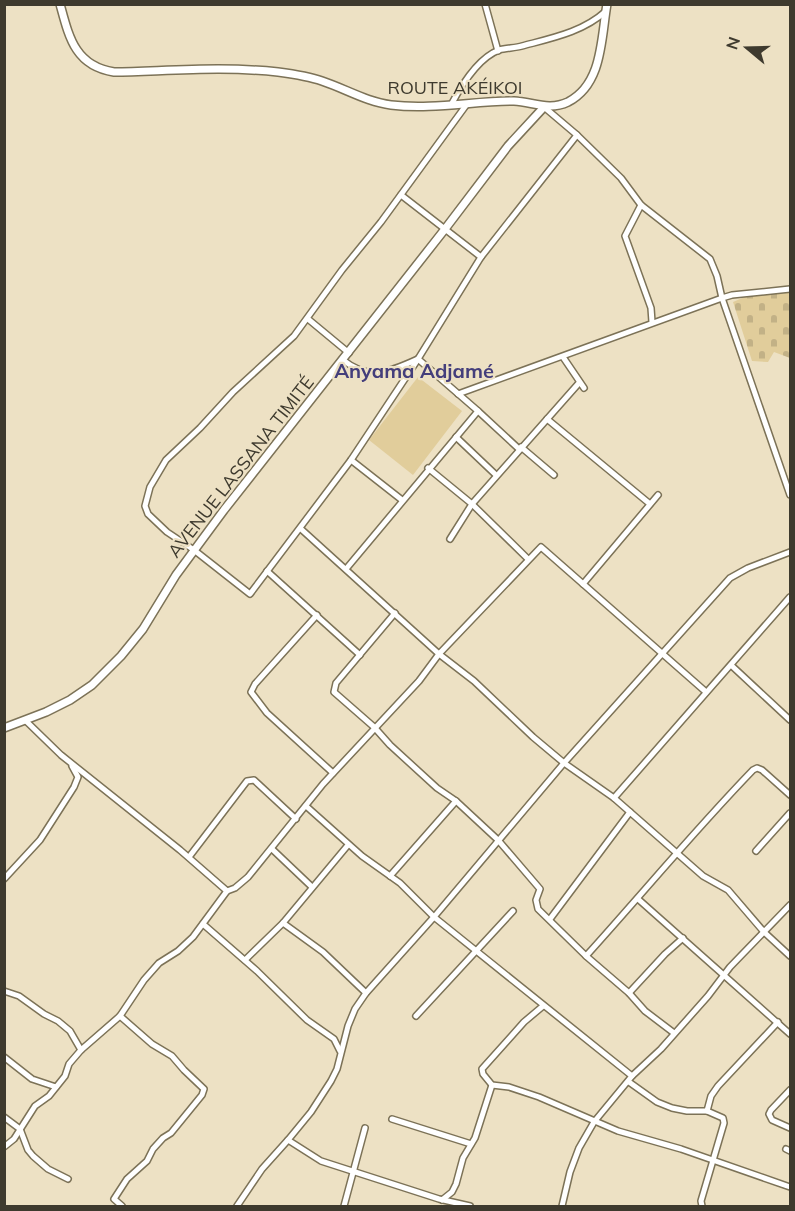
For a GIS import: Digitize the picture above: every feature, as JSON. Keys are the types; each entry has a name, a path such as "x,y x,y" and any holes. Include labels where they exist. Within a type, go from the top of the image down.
{"street":[{"name":"ROUTE AKÉIKOI","path":"60,4 75,48 85,61 102,70 114,72 232,70 276,72 302,75 378,102 403,105 451,105 516,101 544,107 568,102 585,89 590,82 597,63 606,8"},
{"path":"485,4 498,51"},
{"path":"451,105 461,86 478,66 498,51 571,33 590,24 606,8"},
{"path":"466,104 401,195 294,336 233,392 166,460 150,487 146,511 167,532 250,594 351,460 418,359 481,257 577,135"},
{"path":"544,107 592,148 621,178 641,205 710,259 790,495"},
{"name":"AVENUE LASSANA TIMITÉ","path":"4,728 26,721 70,700 92,685 143,629 194,550 508,146 544,107"},
{"path":"401,195 481,257"},
{"path":"641,205 625,236 651,308 652,322"},
{"path":"458,394 722,298 790,289"},
{"path":"308,319 349,352"},
{"path":"563,357 584,388"},
{"path":"343,360 356,370 370,373 399,368 418,359"},
{"path":"418,359 554,475"},
{"path":"450,539 472,504 579,383"},
{"path":"346,569 428,468 478,411"},
{"path":"547,419 650,504"},
{"path":"456,437 496,475"},
{"path":"351,460 402,500"},
{"path":"428,468 472,504 528,559"},
{"path":"583,584 658,495"},
{"path":"301,529 439,654 474,681 533,737 564,763 614,798 703,876 728,890 764,932 790,956"},
{"path":"4,1148 14,1139 35,1106 50,1096 65,1077 69,1064 81,1050 120,1016 144,980 159,963 185,945 227,891 242,884 333,773 419,681 439,654 541,547 706,692"},
{"path":"237,1206 262,1168 311,1112 331,1081 348,1026 366,993 434,917 564,763 730,578 748,568 790,552"},
{"path":"267,571 360,655"},
{"path":"614,798 706,692 732,666 790,597"},
{"path":"395,614 336,683 334,692 374,727 390,746 437,788 456,801 498,840 540,890 536,900 538,909 586,956 629,993 645,1011 674,1033"},
{"path":"317,615 255,684 251,692 267,713 333,773"},
{"path":"732,666 790,720"},
{"path":"26,721 68,760 189,857 227,891"},
{"path":"4,879 40,840 74,787 78,777 68,760"},
{"path":"586,956 676,852 757,768 790,795"},
{"path":"189,857 250,780 254,780 296,819"},
{"path":"390,876 456,801"},
{"path":"306,806 348,844 408,891 434,917 657,1102 687,1111 707,1111 723,1118 724,1123 701,1201 702,1206"},
{"path":"550,919 630,812"},
{"path":"756,851 790,813"},
{"path":"244,960 283,923 348,844"},
{"path":"272,849 312,887"},
{"path":"638,898 790,1034"},
{"path":"562,1206 570,1172 579,1148 594,1122 630,1079 790,905"},
{"path":"416,1016 475,950 513,912"},
{"path":"283,923 322,952 366,993"},
{"path":"203,924 307,1020 334,1039 341,1052"},
{"path":"629,993 683,938"},
{"path":"4,991 19,996 58,1021 70,1031 81,1050"},
{"path":"543,1006 524,1022 482,1069 483,1074 492,1085 509,1087 539,1097 594,1122 790,1187"},
{"path":"120,1016 152,1044 172,1056 204,1089 202,1095 171,1133 163,1138 153,1149 147,1161 127,1179 114,1199 122,1206"},
{"path":"707,1111 711,1096 718,1086 778,1022"},
{"path":"4,1057 32,1079 56,1087"},
{"path":"442,1200 452,1192 456,1184 463,1158 471,1144 492,1085"},
{"path":"790,1090 769,1114 772,1120 790,1128"},
{"path":"4,1117 20,1129 28,1150 33,1156 48,1169 68,1179"},
{"path":"392,1119 471,1144"},
{"path":"344,1206 365,1128"},
{"path":"288,1140 321,1161 466,1206"}],"green space":[{"path":"790,292 790,358 774,352 768,362 752,361 733,302 747,296"},
{"path":"418,377 462,411 413,475 369,440"}],"district":[{"name":"Anyama Adjamé","path":"414,371"}]}
